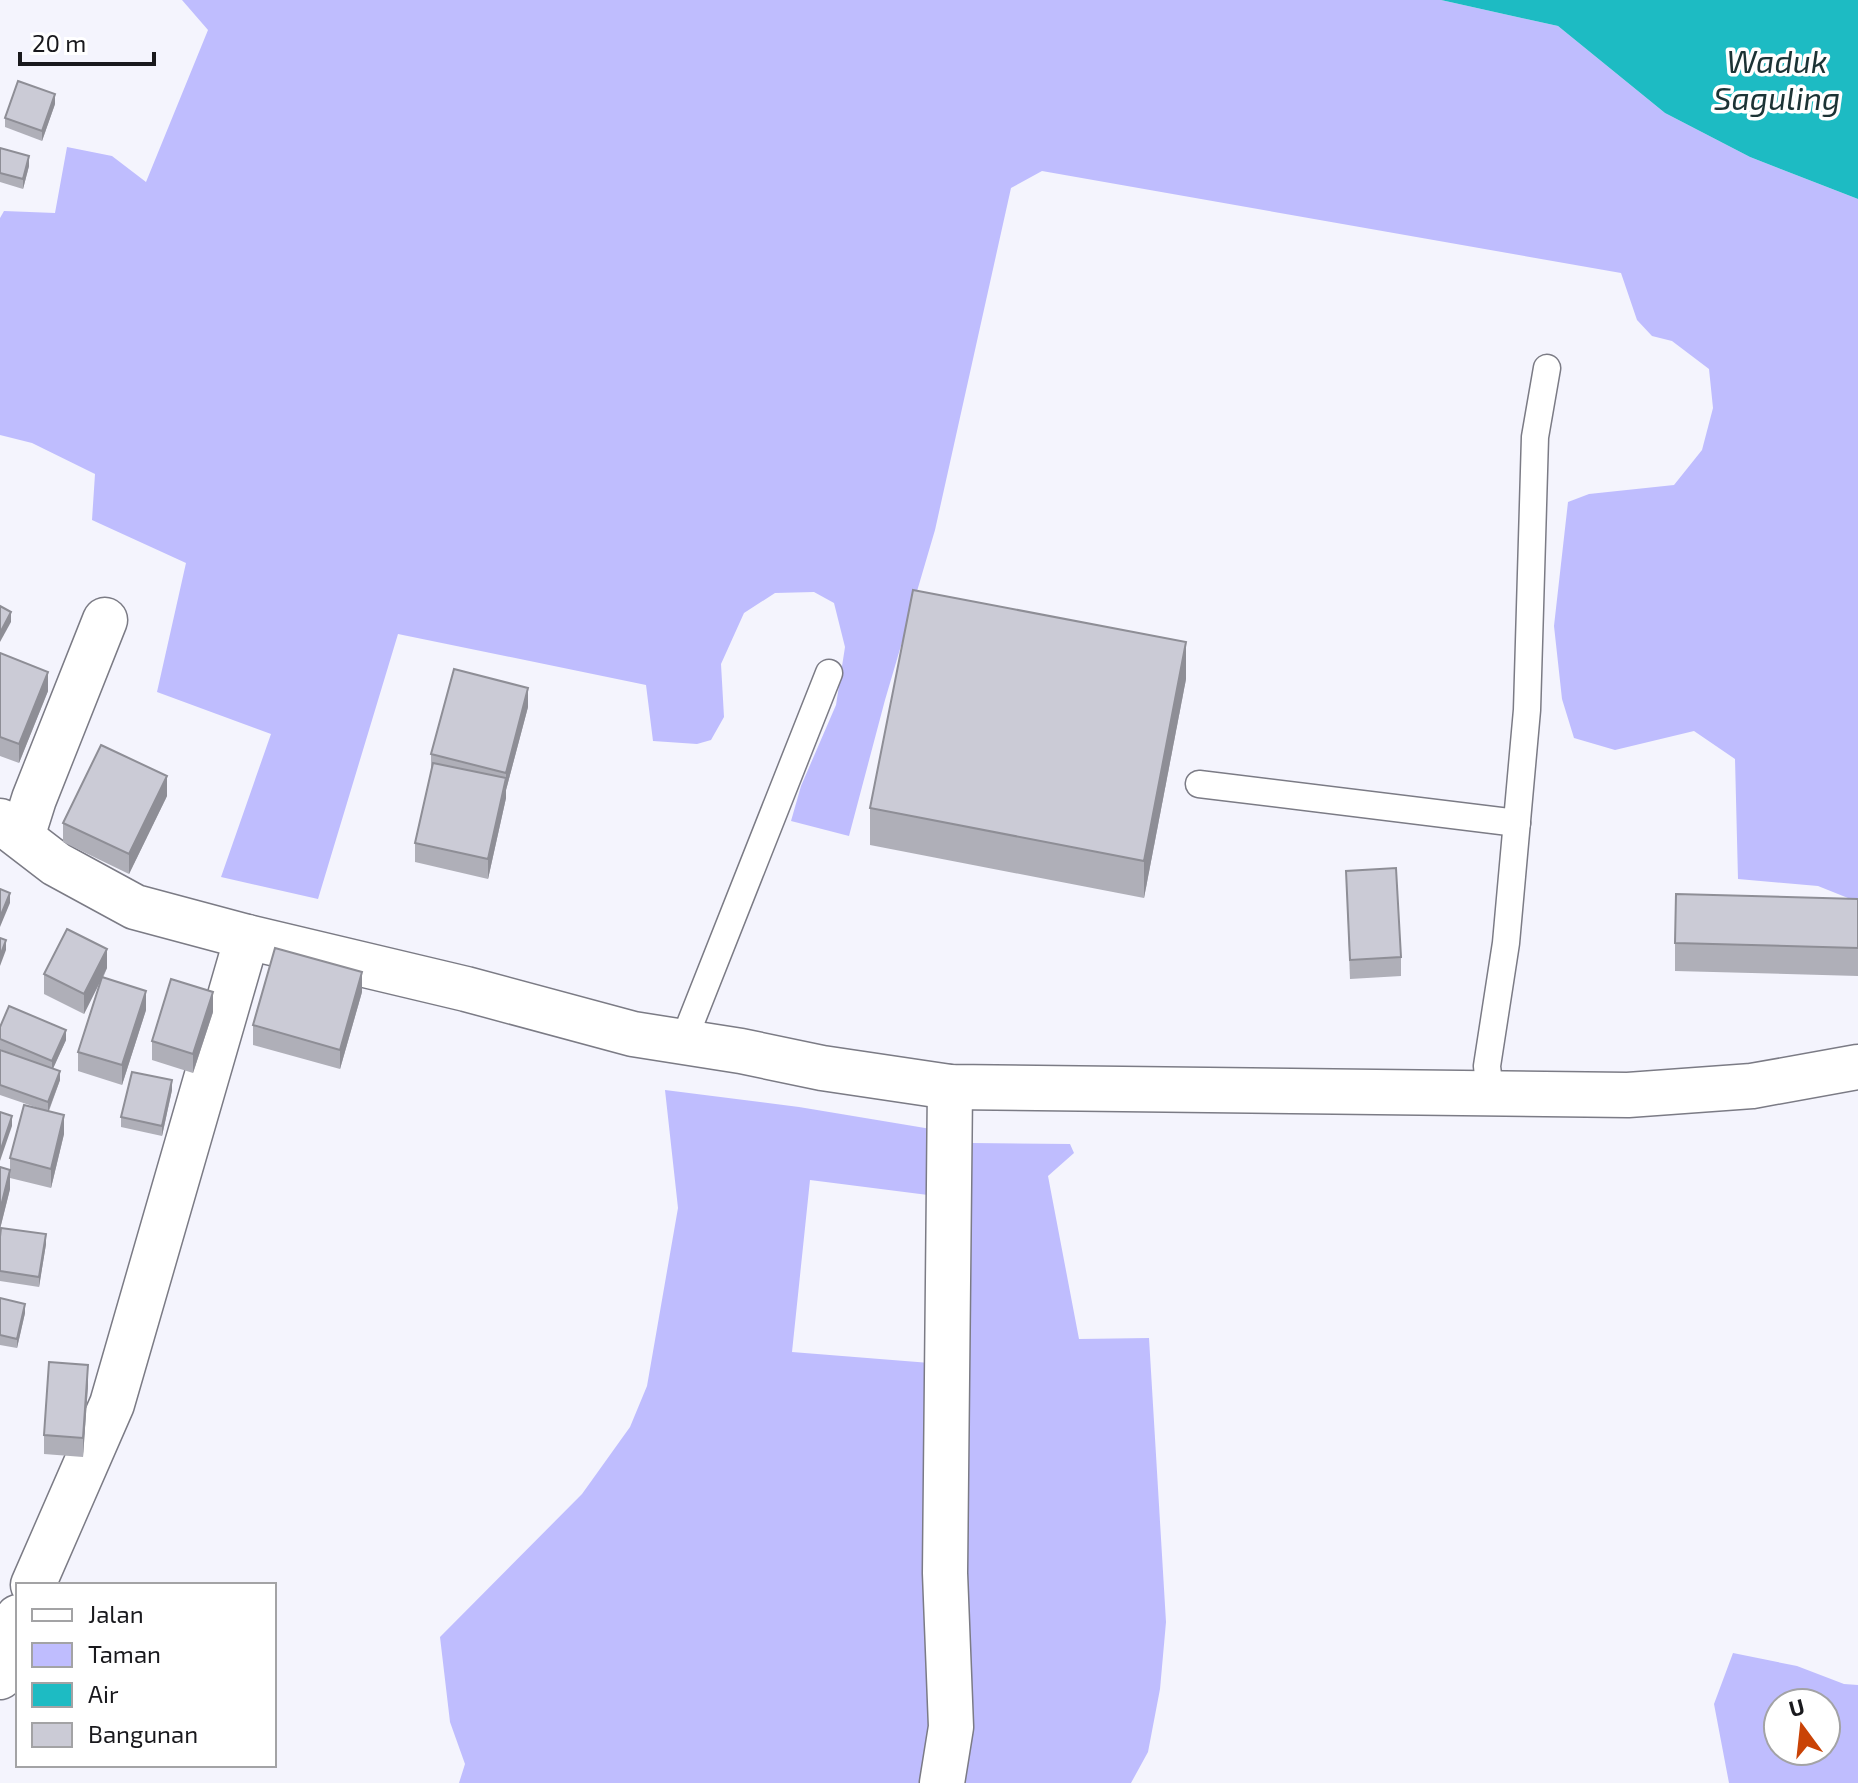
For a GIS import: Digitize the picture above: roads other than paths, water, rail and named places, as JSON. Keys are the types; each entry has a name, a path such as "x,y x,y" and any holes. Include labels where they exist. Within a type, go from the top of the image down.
{"street":[{"path":"105,620 34,799 11,829 56,864 135,907 247,937 466,989 633,1034 950,1087 1628,1095 1752,1086 1858,1067"},
{"path":"34,1583 112,1404 247,937"},
{"path":"942,1783 951,1727 945,1573 950,1087"},
{"path":"0,1677 10,1632 16,1621"}],"lane":[{"path":"1490,1094 1487,1066 1506,943 1527,710 1535,437 1547,368"},
{"path":"683,1042 829,673"},
{"path":"1199,784 1517,823"}],"water":[{"name":"Waduk Saguling","path":"1441,0 1858,0 1858,199 1750,157 1665,113 1558,26"}]}
